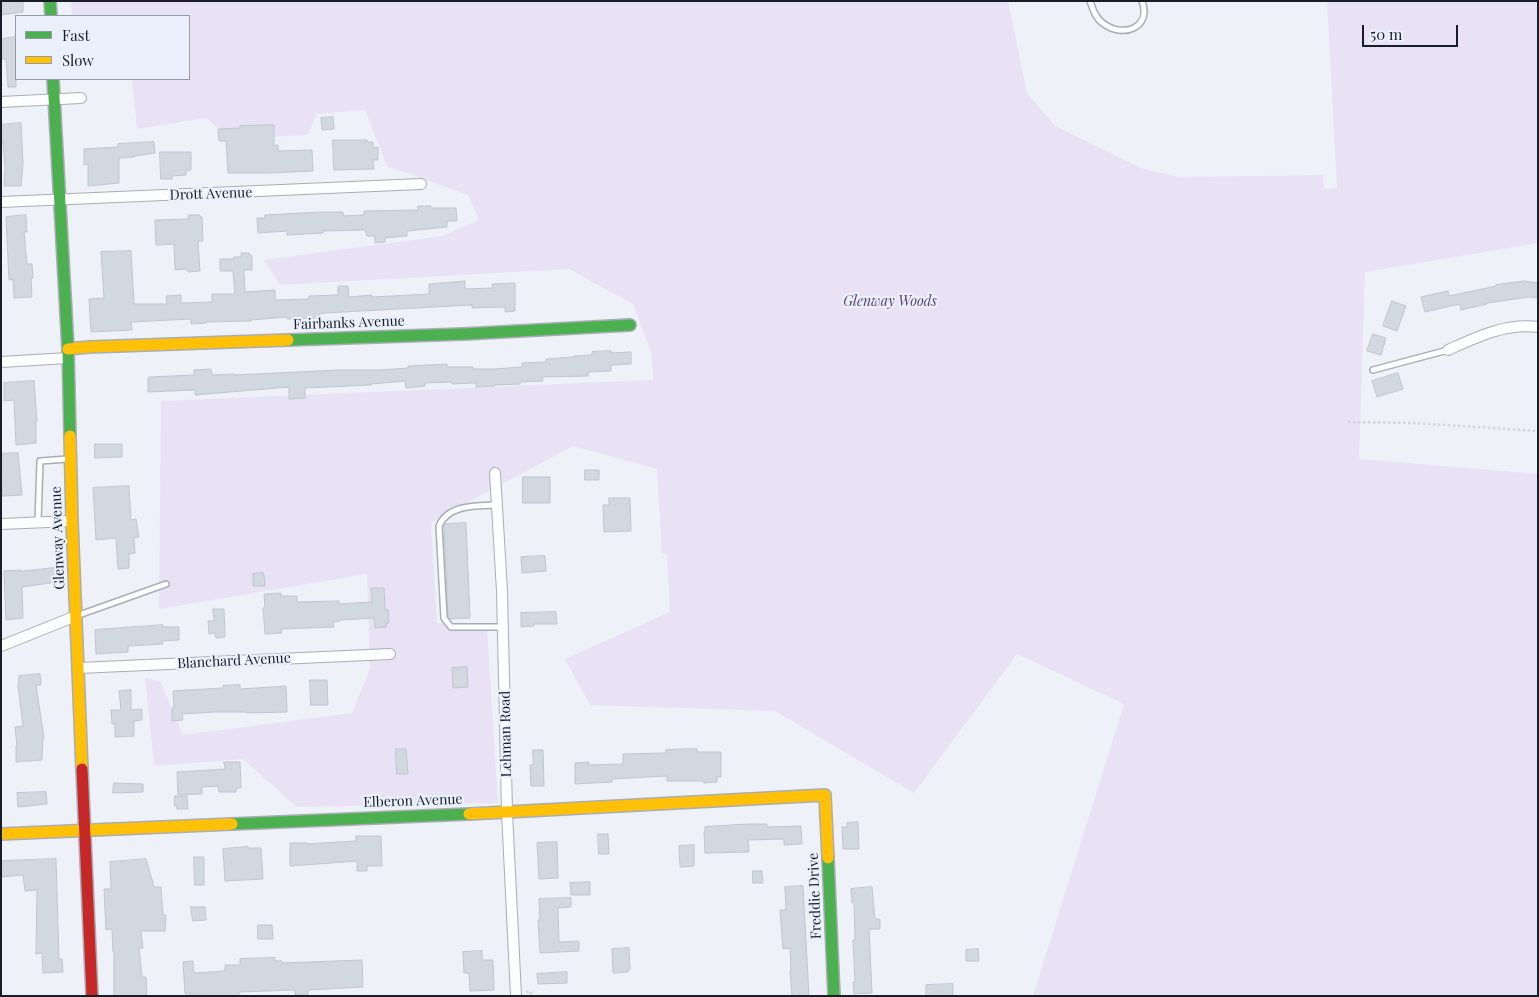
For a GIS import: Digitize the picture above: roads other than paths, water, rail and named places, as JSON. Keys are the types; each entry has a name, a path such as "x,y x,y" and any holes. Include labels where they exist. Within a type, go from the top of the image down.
{"street":[{"path":"50,1 51,15"},
{"name":"Glenway Avenue","path":"53,80 68,354 72,521 92,996"},
{"path":"1,102 81,98"},
{"name":"Drott Avenue","path":"1,202 421,184"},
{"name":"Fairbanks Avenue","path":"1,362 68,354 88,347 464,334 630,325"},
{"path":"1448,350 1485,333 1522,326 1538,327"},
{"name":"Lehman Road","path":"495,473 503,627 508,812 516,996"},
{"path":"1,524 72,521"},
{"path":"1,646 76,616"},
{"name":"Blanchard Avenue","path":"79,668 390,654"},
{"name":"Elberon Avenue","path":"1,834 508,812 826,795"},
{"name":"Freddie Drive","path":"826,795 834,996"}],"lane":[{"path":"1090,1 1094,12 1103,24 1116,30 1137,27 1141,23 1144,11 1142,1"},
{"path":"1372,370 1448,350"},
{"path":"38,522 40,461 70,458"},
{"path":"497,505 465,507 449,514 442,520 440,526 443,608 444,618 451,627 503,627"},
{"path":"76,616 166,584"}],"park label":[{"name":"Glenway Woods","path":"890,302"}]}
